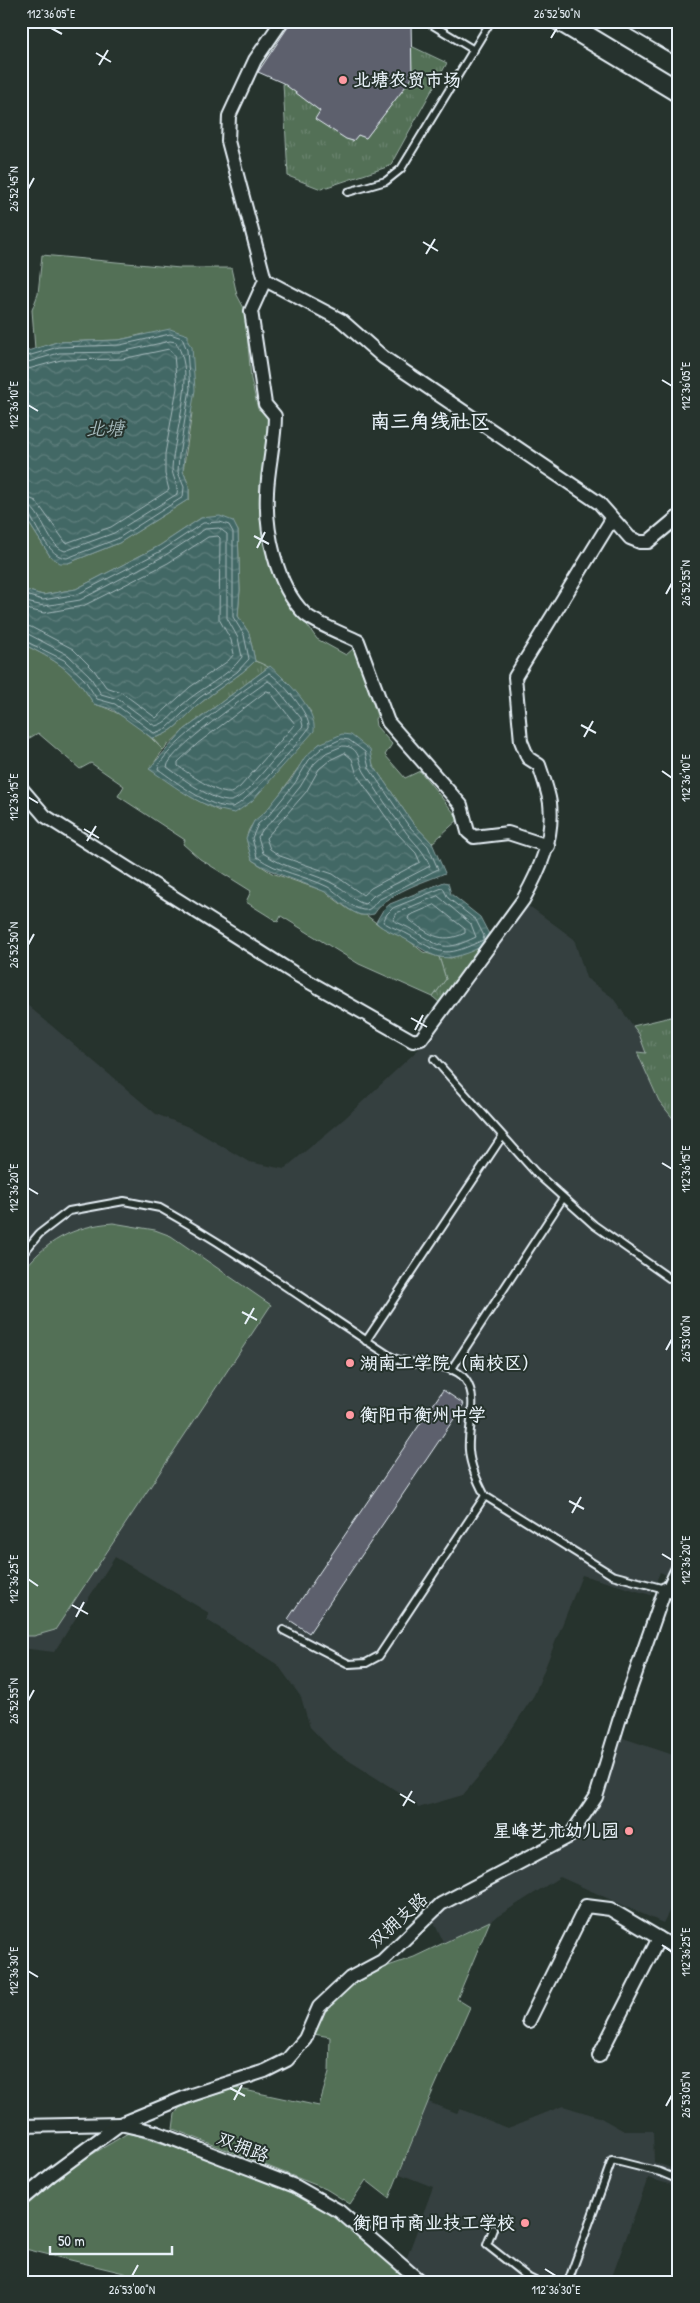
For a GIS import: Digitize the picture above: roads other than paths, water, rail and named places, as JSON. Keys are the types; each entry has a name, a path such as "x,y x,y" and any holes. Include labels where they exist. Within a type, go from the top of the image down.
{"main road":[{"path":"561,21 679,92"},
{"path":"638,21 679,45"}],"street":[{"path":"282,21 255,60 229,116 228,141 265,280 251,311 266,404 275,416 275,442 267,492 273,554 283,582 304,614 358,640 388,722 461,805 468,832 474,837 508,833 548,846"},
{"path":"265,280 341,320 383,357 599,503 630,538 640,542 648,542 679,516"},
{"path":"24,793 44,816 297,975 413,1040 421,1039 481,955 524,900 536,878 548,846 550,803 539,765 528,758 521,740 515,676 612,519"},
{"path":"665,1589 679,1594"},
{"name":"双拥支路","path":"21,2200 51,2175 120,2124 191,2095 265,2071 287,2060 305,2039 319,2007 350,1978 382,1961 441,1904 570,1836 596,1797 619,1721 665,1589"},
{"path":"529,2021 586,1906 610,1909 679,1950"},
{"path":"598,2056 659,1938"},
{"name":"双拥路","path":"21,2126 120,2124 155,2132 295,2186 339,2211 421,2282"}],"lane":[{"path":"426,21 474,50"},
{"path":"348,192 386,181 401,169 491,21"},
{"path":"434,1058 502,1137 563,1198 594,1225 679,1285"},
{"path":"366,1341 502,1137"},
{"path":"451,1370 563,1198"},
{"path":"21,1256 40,1234 69,1211 124,1201 160,1208 393,1358 451,1370 465,1378 470,1388 472,1407 469,1450 476,1477 485,1496 612,1575 665,1589 679,1559"},
{"path":"283,1630 349,1664 366,1663 379,1656 390,1643 485,1496"},
{"path":"568,2282 612,2160 660,2172 679,2180"},
{"path":"493,2229 487,2245 528,2278 537,2282"}],"water":[{"name":"北塘","path":"170,329 188,335 188,342 192,347 195,390 183,471 189,486 189,499 119,543 68,563 60,563 50,556 22,512 21,353 57,342 119,340"},
{"path":"220,516 233,521 238,531 240,590 238,616 249,633 255,661 196,707 167,733 152,738 112,709 94,704 78,682 63,667 21,643 21,589 43,595 76,589 159,546 201,518"},
{"path":"270,666 292,687 306,704 314,722 314,731 252,801 235,813 223,811 200,802 149,769 184,730"},
{"path":"342,734 351,735 370,750 373,765 412,822 432,843 445,873 397,894 380,906 374,914 370,915 358,914 328,893 278,874 252,860 246,838 254,821 265,812 291,780 305,757 319,744"},
{"path":"444,882 448,883 451,894 480,917 491,938 483,946 461,955 444,958 430,954 376,922 383,910 390,904"}],"place":[{"name":"北塘农贸市场","path":"343,80"},
{"name":"湖南工学院（南校区）","path":"350,1363"},
{"name":"衡阳市衡州中学","path":"350,1415"},
{"name":"星峰艺术幼儿园","path":"629,1831"},
{"name":"衡阳市商业技工学校","path":"525,2223"}],"district":[{"name":"南三角线社区","path":"430,421"}]}
